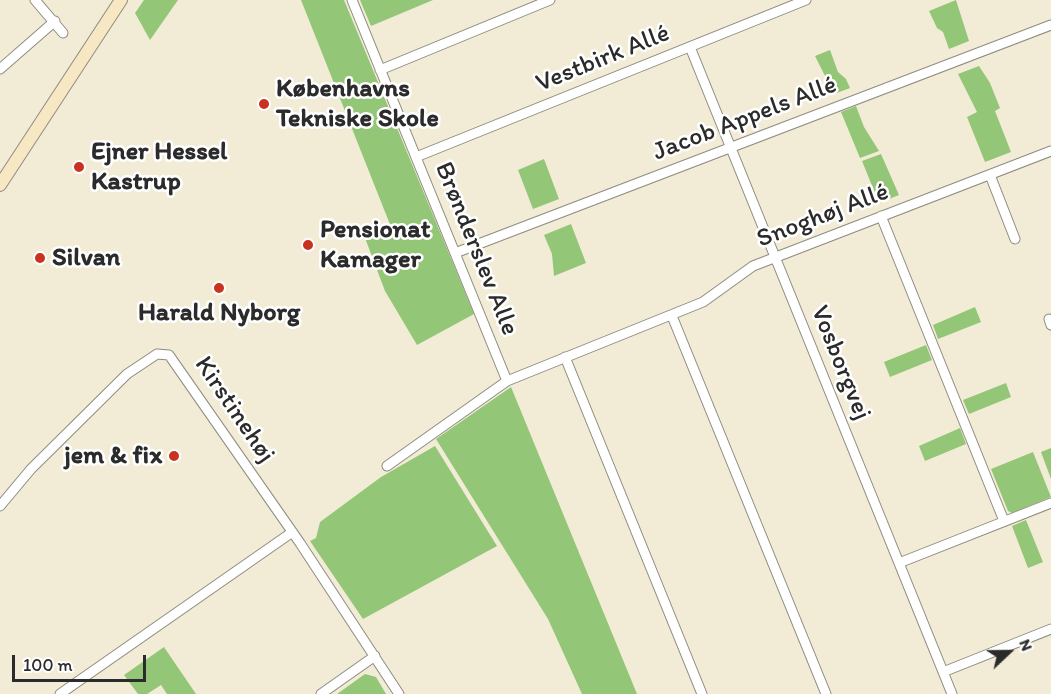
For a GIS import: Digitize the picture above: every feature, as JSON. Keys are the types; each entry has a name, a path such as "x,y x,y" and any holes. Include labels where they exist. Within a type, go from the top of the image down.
{"main road":[{"path":"0,185 121,0"}],"street":[{"path":"35,0 63,33"},
{"name":"Brønderslev Alle","path":"352,0 507,381"},
{"path":"380,70 550,0"},
{"name":"Vestbirk Allé","path":"416,156 806,0"},
{"path":"0,69 55,21"},
{"name":"Jacob Appels Allé","path":"455,253 1051,25"},
{"name":"Vosborgvej","path":"690,47 952,694"},
{"name":"Snoghøj Allé","path":"387,466 507,381 703,302 753,266 1051,151"},
{"path":"990,175 1015,239"},
{"path":"881,216 1004,521"},
{"path":"672,316 826,694"},
{"name":"Kirstinehøj","path":"0,506 31,469 127,374 162,353 169,355 399,694"},
{"path":"565,357 702,694"},
{"path":"899,563 1051,503"},
{"path":"60,694 291,533"},
{"path":"943,672 1051,629"},
{"path":"321,694 375,656"}],"green space":[{"path":"144,0 178,0 150,40 135,13"},
{"path":"301,0 344,0 474,314 417,345 385,291 365,238 391,227"},
{"path":"360,0 433,0 371,26"},
{"path":"956,0 969,41 949,49 943,32 937,28 929,11"},
{"path":"830,50 838,72 846,79 850,88 834,94 815,56"},
{"path":"979,66 990,83 1000,108 995,111 1011,152 985,162 967,117 977,112 958,74"},
{"path":"856,106 864,127 879,151 860,158 841,112"},
{"path":"881,154 899,195 879,203 862,161"},
{"path":"544,159 559,199 533,209 518,170"},
{"path":"571,224 586,263 554,276 552,254 544,235"},
{"path":"975,307 981,322 938,339 933,325"},
{"path":"926,345 932,360 890,377 884,362"},
{"path":"1006,383 1011,397 969,414 963,400"},
{"path":"511,387 637,694 582,694 548,619 436,439"},
{"path":"960,428 966,444 925,461 919,446"},
{"path":"435,446 497,546 363,619 310,541 316,538 320,522 381,477"},
{"path":"1051,448 1051,479 1041,452"},
{"path":"1033,452 1051,497 1012,513 1008,511 991,469"},
{"path":"1026,520 1043,562 1028,568 1012,526"},
{"path":"164,647 196,694 167,694 161,685 147,694 138,694 124,675"},
{"path":"365,674 376,677 386,694 337,694"}],"place":[{"name":"Københavns Tekniske Skole","path":"264,104"},
{"name":"Ejner Hessel Kastrup","path":"79,167"},
{"name":"Pensionat Kamager","path":"308,245"},
{"name":"Silvan","path":"40,258"},
{"name":"Harald Nyborg","path":"219,288"},
{"name":"jem & fix","path":"174,456"}]}
